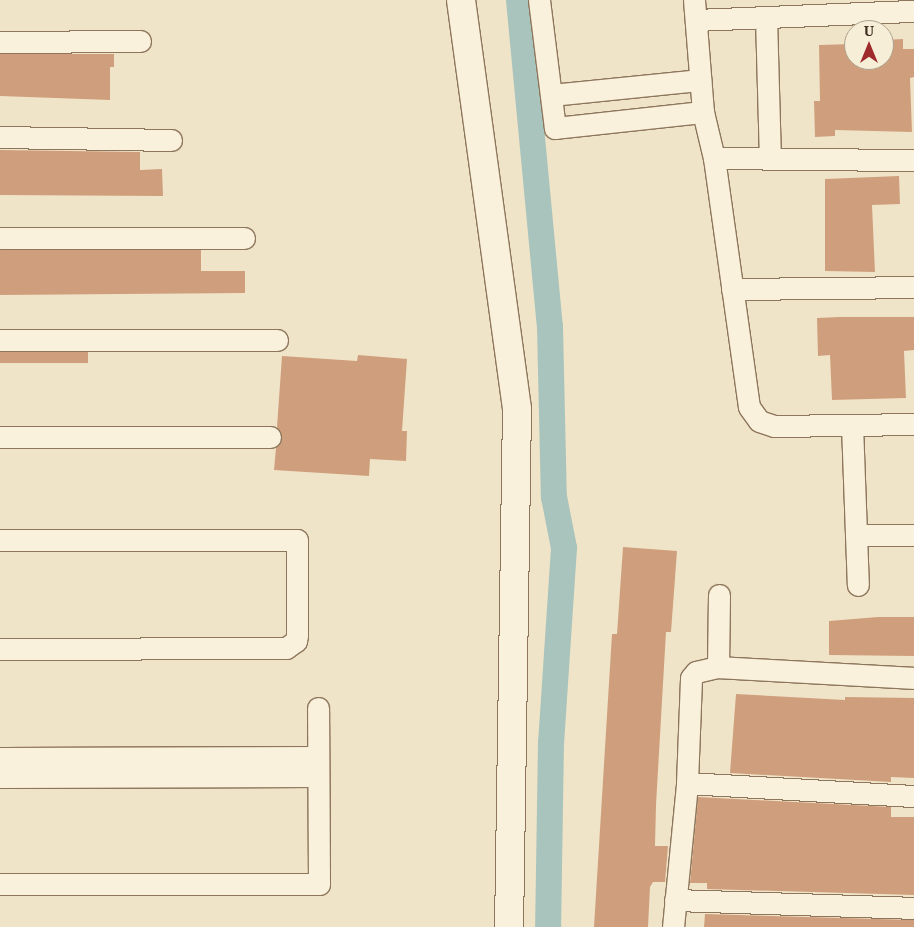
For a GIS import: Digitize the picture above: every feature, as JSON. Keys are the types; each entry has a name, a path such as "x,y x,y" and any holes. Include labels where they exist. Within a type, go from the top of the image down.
{"street":[{"path":"461,0 517,409 509,927"},
{"path":"539,0 555,128 703,112"},
{"path":"914,12 766,17 695,10 703,112 714,158 750,407 759,421 774,426 914,424"},
{"path":"766,17 770,158"},
{"path":"0,42 140,42"},
{"path":"552,94 700,80"},
{"path":"0,137 171,140"},
{"path":"714,158 914,160"},
{"path":"0,238 244,238"},
{"path":"732,289 914,287"},
{"path":"0,340 277,340"},
{"path":"852,425 858,585"},
{"path":"0,437 270,438"},
{"path":"856,534 914,535"},
{"path":"0,540 297,540 297,635 296,641 286,648 0,649"},
{"path":"718,667 719,595"},
{"path":"673,927 686,783 691,678 704,668 718,667 914,678"},
{"path":"0,884 319,884 318,708"},
{"path":"0,758 153,767"},
{"path":"0,777 153,767 318,766"},
{"path":"686,783 914,796"},
{"path":"675,900 914,908"}],"building":[{"path":"894,39 903,39 903,49 914,49 914,77 910,78 912,132 835,130 835,136 815,137 814,101 820,101 819,45 844,44 844,70 894,70"},
{"path":"0,54 114,54 114,67 110,67 110,100 0,96"},
{"path":"0,150 140,152 140,170 162,169 163,196 0,195"},
{"path":"899,176 900,204 872,205 875,272 825,271 825,179"},
{"path":"0,250 201,250 201,271 245,271 245,293 0,295"},
{"path":"914,317 914,350 904,351 906,398 832,400 830,355 818,356 817,318"},
{"path":"0,352 88,352 88,363 0,363"},
{"path":"358,355 407,359 402,431 407,431 406,461 370,459 369,476 274,470 276,448 282,437 277,427 282,356 357,361"},
{"path":"623,547 677,551 671,632 666,632 656,805 655,846 668,846 665,882 653,882 650,887 648,927 594,927 612,634 617,634"},
{"path":"878,617 914,617 914,656 829,655 829,621"},
{"path":"736,694 845,700 845,697 914,698 914,778 891,777 891,782 730,773"},
{"path":"698,797 891,807 891,817 914,817 914,895 707,889 707,883 690,883"},
{"path":"705,914 914,920 914,927 704,927"}],"waterway":[{"path":"519,0 550,327 554,497 564,548 551,742 548,927"}]}
